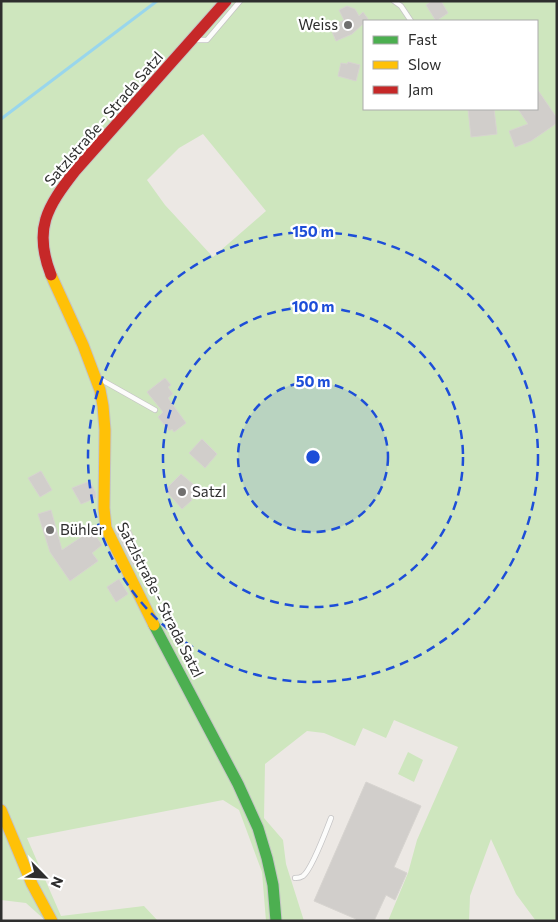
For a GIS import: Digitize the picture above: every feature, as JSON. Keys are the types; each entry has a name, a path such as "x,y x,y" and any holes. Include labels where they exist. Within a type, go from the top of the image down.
{"street":[{"name":"Satzlstraße - Strada Satzl","path":"226,1 75,171 51,207 44,223 42,237 43,251 50,274 82,341 101,394 104,418 105,523 108,533 238,784 258,828 273,885 276,921"},
{"path":"1,810 32,884 52,921"}],"lane":[{"name":"Satzlstraße - Strada Satzl","path":"192,40 207,40 240,1"},
{"path":"394,1 401,6 410,20"},
{"path":"96,377 155,410"},
{"path":"295,878 302,877 311,865 331,818"}],"green space":[{"path":"1,1 557,1 557,921 536,921 516,894 491,839 470,896 469,921 388,921 408,873 417,840 458,747 394,720 386,738 363,728 355,746 324,733 307,731 265,764 264,818 283,840 286,864 304,921 266,921 262,872 239,810 223,800 27,838 61,916 144,906 158,921 46,921 26,903 1,900","holes":["203,134 266,211 213,257 165,205 147,180 179,148"]},
{"path":"408,752 423,760 414,782 398,774"}],"building":[{"path":"432,1 441,1 448,13 435,20 426,5"},
{"name":"Weiss","path":"347,6 355,9 359,16 363,12 368,19 363,20 363,24 352,34 336,41 330,27 344,20 339,10"},
{"path":"348,62 360,65 356,81 338,76 341,63 347,64"},
{"path":"538,90 557,118 557,123 531,141 515,147 509,131 528,124 519,110 538,110"},
{"path":"468,110 494,110 497,134 471,137"},
{"path":"165,378 171,385 168,387 173,394 168,398 186,423 174,432 172,429 169,431 158,417 163,412 147,392"},
{"path":"202,439 217,454 205,468 189,453"},
{"path":"41,471 52,490 40,497 28,478"},
{"name":"Satzl","path":"181,474 199,489 192,500 182,509 165,490"},
{"path":"90,481 96,493 96,498 81,504 72,488"},
{"path":"51,510 62,550 92,530 102,545 92,553 98,561 70,581 50,552 38,514"},
{"path":"127,523 133,535 131,535 144,559 133,565 115,529"},
{"path":"119,579 128,594 116,602 107,587"},
{"path":"366,782 421,806 394,867 407,873 395,900 386,895 374,921 355,921 356,919 314,901"}],"waterway":[{"path":"1,119 157,1"}],"traffic: fast":[{"path":"154,625 238,784 258,828 273,885 276,921"}],"traffic: slow":[{"path":"51,275 83,345 100,390 105,430 104,508 106,528 154,625"},
{"path":"1,810 32,884 52,921"}],"traffic: jam":[{"path":"51,275 43,244 43,231 50,208 57,196 75,171 226,1"}],"place":[{"name":"Weiss","path":"348,25"},
{"name":"Satzl","path":"182,492"},
{"name":"Bühler","path":"50,530"}]}
